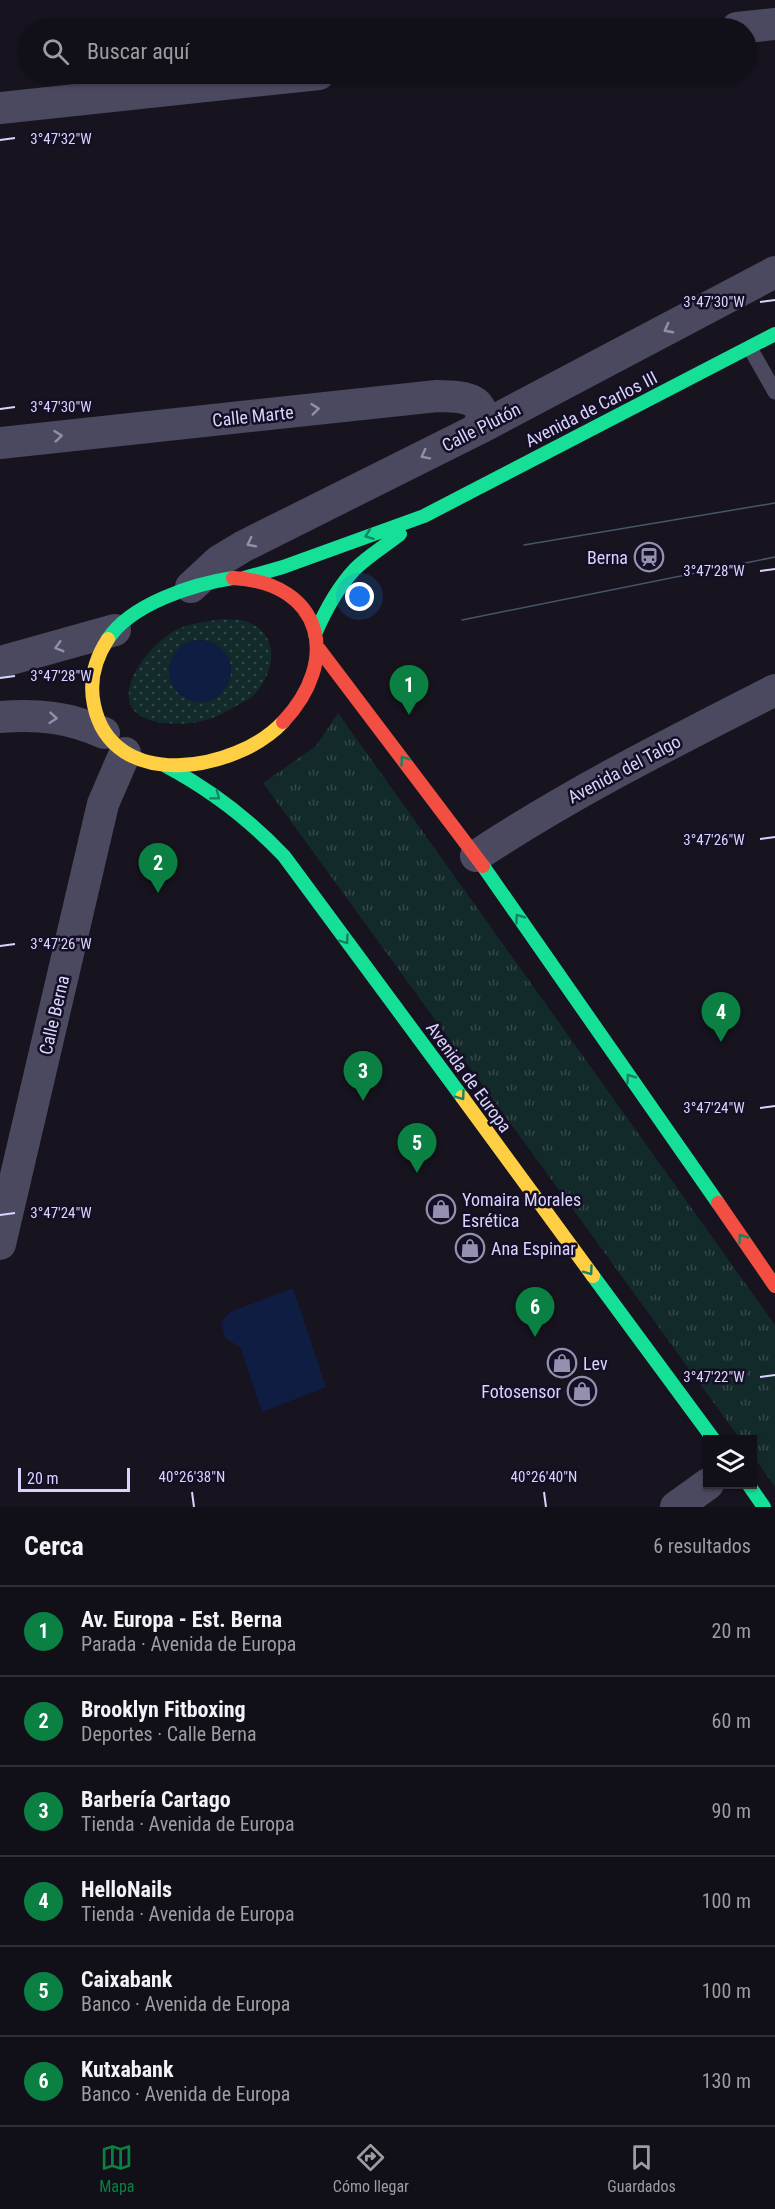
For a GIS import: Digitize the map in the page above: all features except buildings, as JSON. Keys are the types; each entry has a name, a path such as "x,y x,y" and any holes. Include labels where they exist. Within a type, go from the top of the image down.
{"street":[{"path":"757,26 775,24"},
{"path":"0,108 225,84"},
{"name":"Calle Plutón","path":"191,586 219,561 244,546 478,429 775,272"},
{"name":"Avenida de Carlos III","path":"244,578 283,567 424,516 775,334"},
{"name":"Calle Marte","path":"0,442 437,396 455,396 477,404 482,410 483,417 478,429"},
{"name":"Avenida de Carlos III","path":"315,634 336,592 355,569 424,516"},
{"path":"0,663 115,630 169,593 211,581 244,578 278,586 292,596 303,607 319,649 317,665 303,698 272,733 255,745 230,756 166,766 114,743 82,723 59,718 0,717"},
{"path":"114,743 92,702 90,684 100,652 115,630"},
{"path":"319,649 476,856 775,1286"},
{"name":"Avenida del Talgo","path":"476,856 526,823 626,766 775,690"},
{"name":"Calle Berna","path":"0,1245 103,804 114,743"},
{"name":"Avenida de Europa","path":"166,766 201,784 259,828 284,856 710,1435"},
{"path":"676,1507 703,1488"},
{"path":"751,1489 764,1507"}],"lane":[{"path":"750,348 775,392"}],"green space":[{"path":"222,619 245,621 265,634 271,654 270,665 267,675 254,695 220,715 195,723 165,723 144,718 133,709 129,696 131,682 148,653 179,628","holes":["200,640 224,653 231,667 227,684 214,698 169,671 175,654 183,646"]},
{"path":"338,713 775,1325 775,1487 757,1462 757,1435 737,1435 263,783 316,746"}],"water":[{"path":"200,640 222,649 231,671 222,693 200,702 178,693 169,671 178,649"},
{"path":"293,1288 326,1387 262,1412 240,1347 225,1338 221,1323 230,1312"}],"tram line":[{"path":"524,545 775,503"},
{"path":"462,620 775,557"}],"traffic: fast":[{"path":"244,578 283,567 424,516 775,334"},
{"path":"315,634 332,600 349,576 365,560 400,534"},
{"path":"108,639 118,627 147,606 200,585 233,578"},
{"path":"166,766 229,806 284,856 462,1097"},
{"path":"483,866 718,1203"},
{"path":"593,1276 710,1435"},
{"path":"751,1489 764,1507"}],"traffic: slow":[{"path":"108,639 94,671 92,688 94,705 105,733 125,752 149,762 178,765 207,762 236,753 262,739 283,722"},
{"path":"462,1097 593,1276"}],"traffic: jam":[{"path":"233,578 264,583 287,594 304,610 314,629 317,651 312,674 301,699 283,722"},
{"path":"319,649 483,866"},
{"path":"718,1203 775,1286"}],"place":[{"name":"Berna","path":"649,557"},
{"name":"Av. Europa - Est. Berna","path":"409,715"},
{"name":"Brooklyn Fitboxing","path":"158,893"},
{"name":"HelloNails","path":"721,1042"},
{"name":"Barbería Cartago","path":"363,1101"},
{"name":"Caixabank","path":"417,1173"},
{"name":"Yomaira Morales Esrética","path":"441,1209"},
{"name":"Ana Espinar","path":"470,1248"},
{"name":"Kutxabank","path":"535,1337"},
{"name":"Lev","path":"562,1363"},
{"name":"Fotosensor","path":"582,1391"}]}
